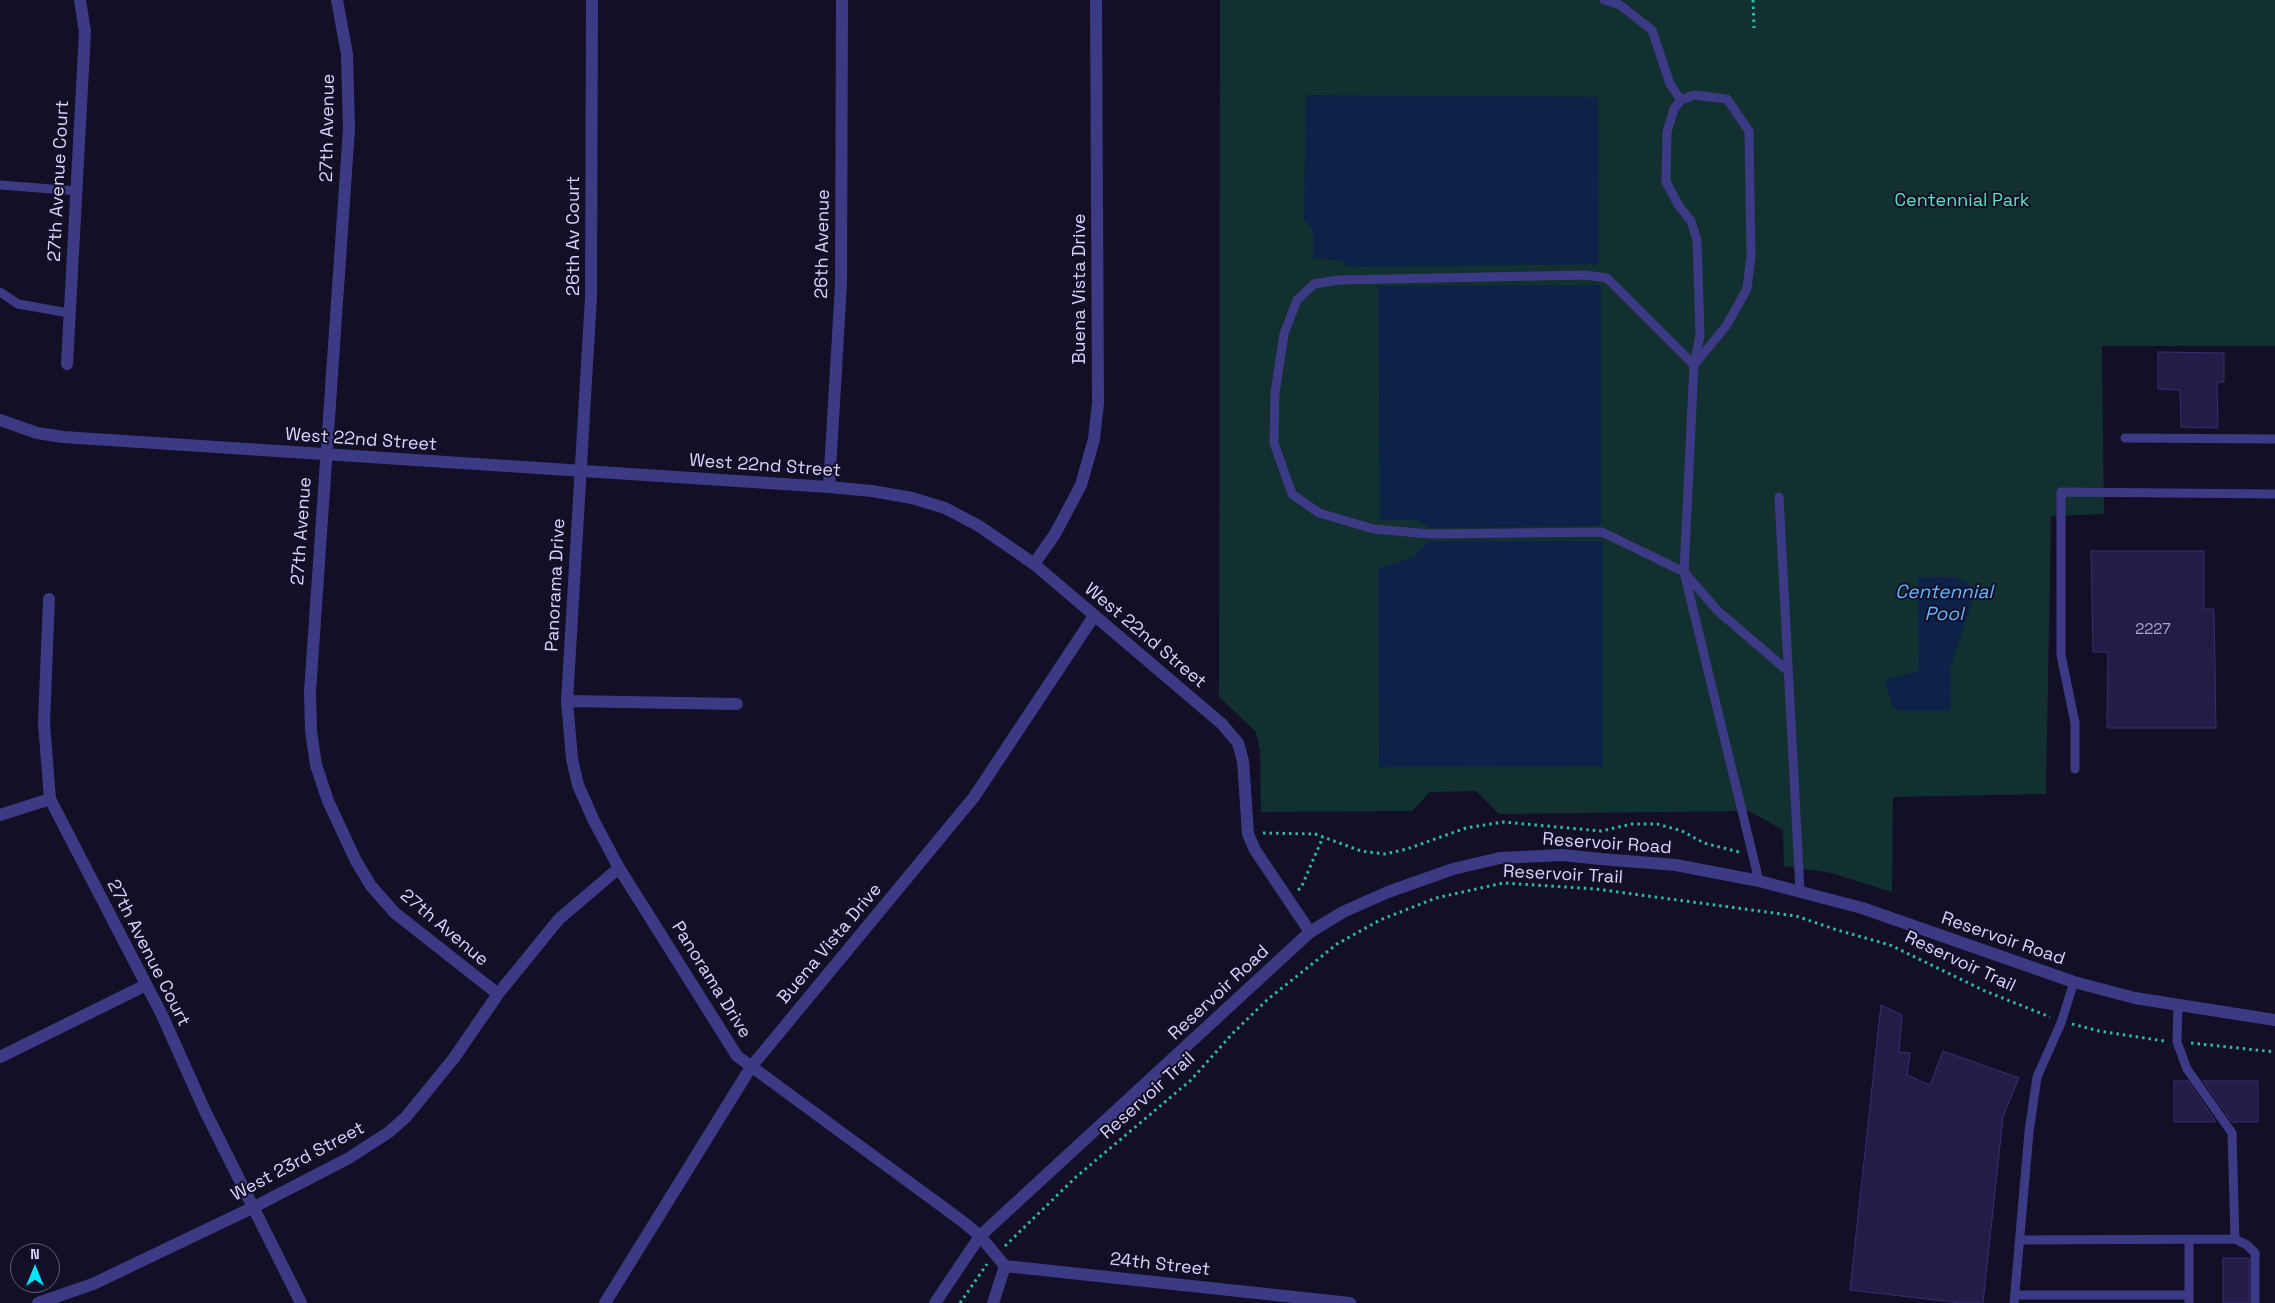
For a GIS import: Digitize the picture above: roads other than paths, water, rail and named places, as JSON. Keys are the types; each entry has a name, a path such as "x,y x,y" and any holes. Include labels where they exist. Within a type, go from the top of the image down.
{"street":[{"name":"27th Avenue Court","path":"67,364 84,32 80,0"},
{"name":"27th Avenue","path":"336,0 347,54 349,129 310,692 311,730 316,765 328,801 348,844 371,886 395,913 498,994"},
{"name":"26th Av Court","path":"580,471 591,297 592,0"},
{"name":"26th Avenue","path":"829,487 841,285 842,0"},
{"name":"Buena Vista Drive","path":"1034,564 1055,534 1081,485 1094,439 1098,404 1096,0"},
{"name":"West 22nd Street","path":"0,420 37,433 63,437 829,487 904,496 945,508 979,526 1034,564 1222,724 1238,743 1243,762 1248,834 1255,850 1310,932"},
{"name":"Panorama Drive","path":"580,471 567,701 572,759 578,785 594,822 619,868 737,1056 980,1236"},
{"name":"27th Avenue Court","path":"49,599 44,723 50,799 146,985 205,1111 301,1303"},
{"name":"Buena Vista Drive","path":"606,1303 751,1067 974,797 1094,616"},
{"path":"567,701 736,704"},
{"path":"0,815 50,799"},
{"name":"Reservoir Road","path":"935,1303 980,1236 1310,932 1343,912 1388,892 1453,869 1500,858 1562,855 1666,864 1759,881 1800,890 1862,908 2074,982 2135,998 2275,1020"},
{"name":"West 23rd Street","path":"38,1303 93,1284 254,1207 349,1158 389,1132 406,1117 454,1058 498,994 559,919 619,868"},
{"path":"0,1058 146,985"},
{"path":"980,1236 1004,1266 993,1303"},
{"name":"24th Street","path":"1004,1266 1251,1298 1350,1303"}],"lane":[{"path":"1604,0 1620,4 1652,30 1670,84 1681,100"},
{"path":"1694,365 1726,326 1747,289 1751,256 1748,131 1727,99 1694,95 1681,100 1674,109 1666,132 1666,182 1679,206 1691,221 1697,240 1700,335 1694,365 1684,572 1759,881"},
{"path":"0,185 77,191"},
{"path":"1694,365 1607,278 1585,275 1339,280 1314,284 1297,300 1284,334 1275,393 1274,443 1292,494 1319,512 1374,529 1430,534 1602,532 1684,572 1718,611 1788,671"},
{"path":"0,292 18,304 69,313"},
{"path":"2125,438 2275,439"},
{"path":"2075,769 2075,723 2061,655 2062,492 2275,494"},
{"path":"1779,497 1800,890"},
{"path":"2074,982 2062,1020 2037,1077 2014,1299 2189,1299 2189,1240"},
{"path":"2178,1005 2177,1042 2187,1069 2232,1133 2234,1239"},
{"path":"2020,1240 2234,1239 2247,1245 2254,1253 2255,1303"}],"water":[{"path":"1306,95 1598,97 1599,264 1349,267 1340,260 1313,258 1313,229 1304,220"},
{"path":"1601,285 1601,525 1431,528 1417,520 1380,520 1378,286"},
{"path":"1429,541 1603,541 1603,766 1379,767 1378,569 1414,557"},
{"name":"Centennial Pool","path":"1954,577 1967,583 1972,589 1973,599 1950,668 1951,711 1894,710 1885,680 1919,671 1918,578"}],"park label":[{"name":"Centennial Park","path":"1962,201"}]}
